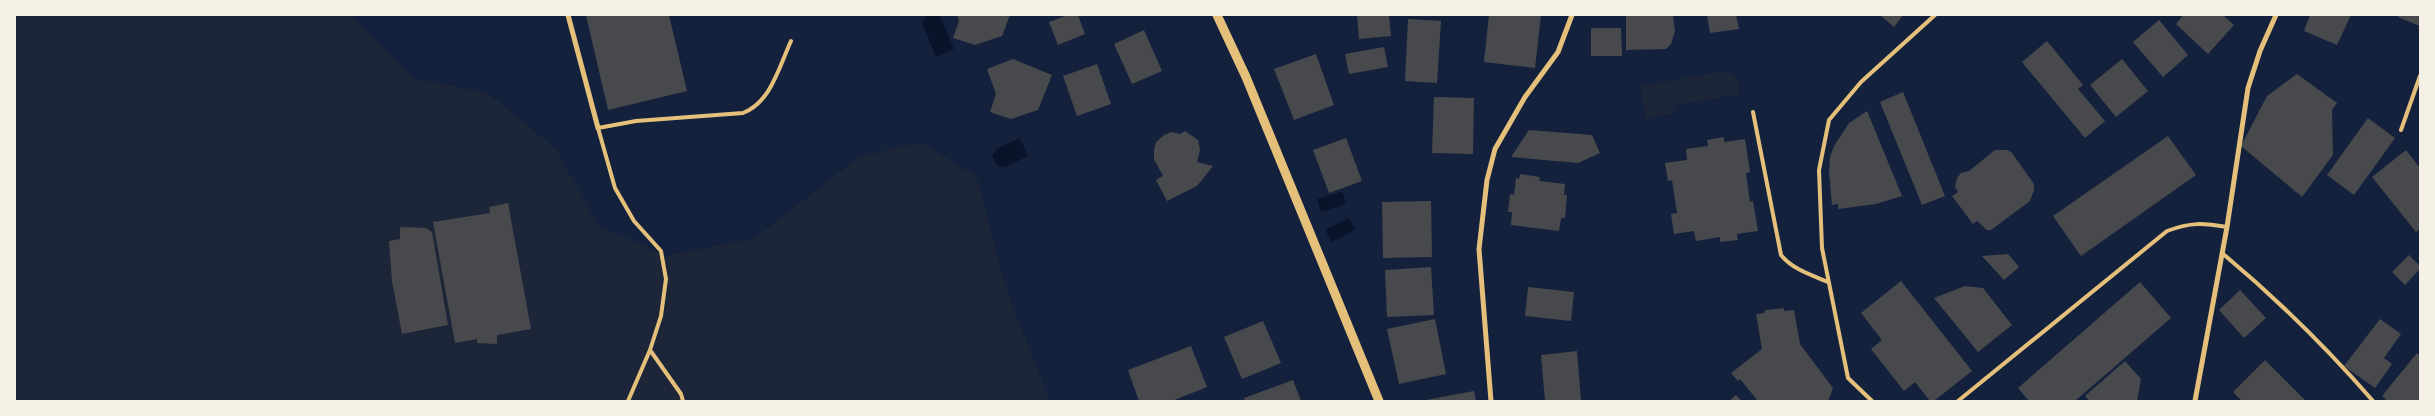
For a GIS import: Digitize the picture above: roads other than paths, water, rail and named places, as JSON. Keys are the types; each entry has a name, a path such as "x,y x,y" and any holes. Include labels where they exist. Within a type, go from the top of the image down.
{"street":[{"path":"568,15 598,128"},
{"path":"1217,15 1246,77 1378,401"},
{"path":"1491,401 1479,249 1487,180 1495,149 1525,97 1558,52 1572,15"},
{"path":"2195,401 2227,227 2248,88 2260,51 2276,15"}],"lane":[{"path":"1872,401 1848,378 1822,248 1819,170 1829,120 1861,82 1935,15"},
{"path":"628,401 650,350 661,316 666,278 661,251 634,221 615,188 598,128 636,121 743,113 754,108 767,94 791,41"},
{"path":"2401,130 2420,76"},
{"path":"1754,112 1781,255 1801,271 1828,282"},
{"path":"1958,401 2167,231 2187,224 2204,223 2227,227"},
{"path":"2222,253 2263,287 2351,376 2373,401"},
{"path":"650,350 681,394 683,401"}]}
